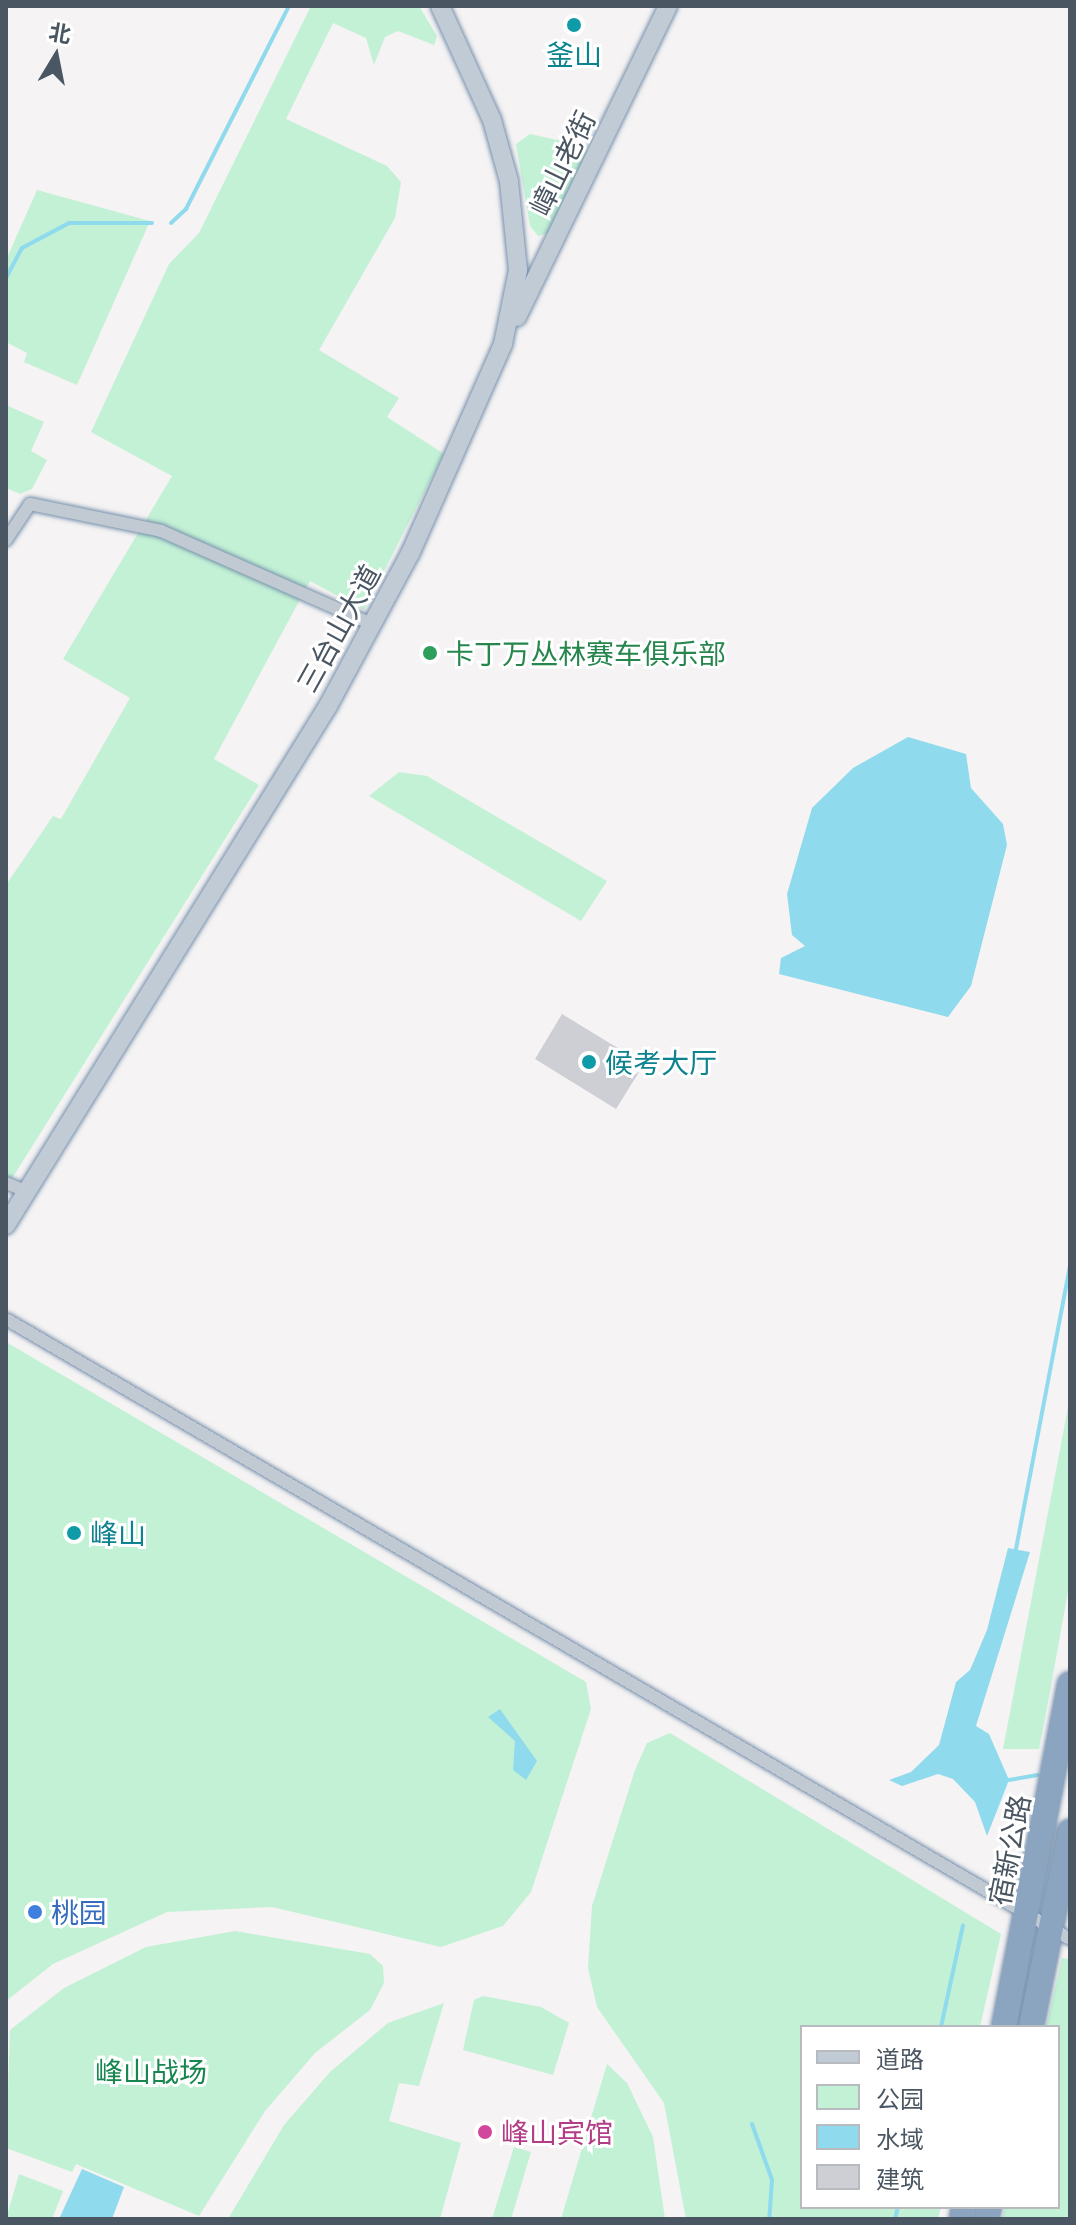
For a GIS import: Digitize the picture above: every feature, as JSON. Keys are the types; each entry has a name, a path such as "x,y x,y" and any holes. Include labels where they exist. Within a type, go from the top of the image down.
{"highway":[{"name":"宿新公路","path":"1004,2025 1070,1684"},
{"name":"宿新公路","path":"1032,2025 1061,1934 1070,1832"}],"main road":[{"name":"三台山大道","path":"6,1225 372,624 503,344 518,270 509,181 492,120 440,6"},
{"name":"嶂山老街","path":"503,344 668,6"}],"street":[{"path":"6,540 30,504 161,531 372,624"},
{"path":"6,1183 26,1191"},
{"path":"6,1319 1061,1934"}],"green space":[{"path":"311,6 419,6 437,36 434,45 398,31 385,37 374,65 366,38 333,23 286,119 387,166 401,182 395,218 319,350 399,398 387,417 444,454 364,610 310,581 214,759 259,785 6,1188 6,885 53,816 61,819 130,698 63,659 172,476 91,432 169,264 199,233"},
{"path":"530,134 580,145 588,153 548,233 538,236 530,226 516,144"},
{"path":"37,190 150,221 77,385 24,362 27,353 6,342 6,260"},
{"path":"6,405 44,422 31,451 47,460 32,489 20,494 6,488"},
{"path":"399,772 427,776 607,881 581,921 369,796"},
{"path":"6,1342 586,1682 591,1709 531,1892 503,1926 441,1947 272,1907 167,1912 53,1964 6,2001"},
{"path":"1070,1397 1070,1580 1051,1686 1039,1749 1003,1749"},
{"path":"670,1733 1001,1934 980,2025 800,2025 800,2209 940,2209 938,2219 686,2219 664,2103 597,2007 588,1968 592,1906 635,1770 647,1743"},
{"name":"峰山战场","path":"235,1931 370,1954 383,1966 384,1983 370,2010 315,2053 265,2111 199,2216 76,2164 72,2172 6,2148 10,2030 64,1988 146,1947"},
{"path":"1062,1958 1070,1959 1070,2219 1002,2219 1004,2209 1060,2209 1060,2025 1046,2025"},
{"path":"483,1996 541,2007 569,2023 553,2075 463,2050 474,2000"},
{"path":"444,2003 419,2086 399,2083 389,2121 461,2143 440,2219 228,2219 284,2125 330,2072 388,2023"},
{"path":"607,2064 627,2083 653,2137 665,2219 561,2219"},
{"path":"514,2147 531,2152 511,2219 492,2219"},
{"path":"19,2174 63,2191 52,2219 6,2219"}],"water":[{"path":"908,737 966,754 971,788 1003,824 1007,845 971,986 948,1017 779,974 781,958 805,946 792,935 787,894 812,808 853,768"},
{"path":"1008,1548 1030,1552 976,1726 989,1734 1009,1780 987,1836 975,1802 953,1779 938,1774 902,1786 889,1780 911,1772 939,1745 956,1682 970,1670 987,1630"},
{"path":"500,1709 537,1761 526,1780 513,1770 515,1741 488,1717"},
{"path":"82,2169 124,2187 112,2219 59,2219"}],"building":[{"name":"候考大厅","path":"562,1014 644,1064 616,1109 535,1059"}],"waterway":[{"path":"171,223 186,209 289,6"},
{"path":"6,278 22,248 69,223 152,223"},
{"path":"1016,1549 1070,1265"},
{"path":"1009,1780 1038,1775"},
{"path":"941,2025 963,1925"},
{"path":"752,2124 772,2180 769,2219"},
{"path":"895,2219 898,2209"}],"place":[{"name":"釜山","path":"574,25"},
{"name":"卡丁万丛林赛车俱乐部","path":"430,653"},
{"name":"候考大厅","path":"589,1062"},
{"name":"峰山","path":"74,1533"},
{"name":"桃园","path":"35,1912"},
{"name":"峰山宾馆","path":"485,2132"}]}
